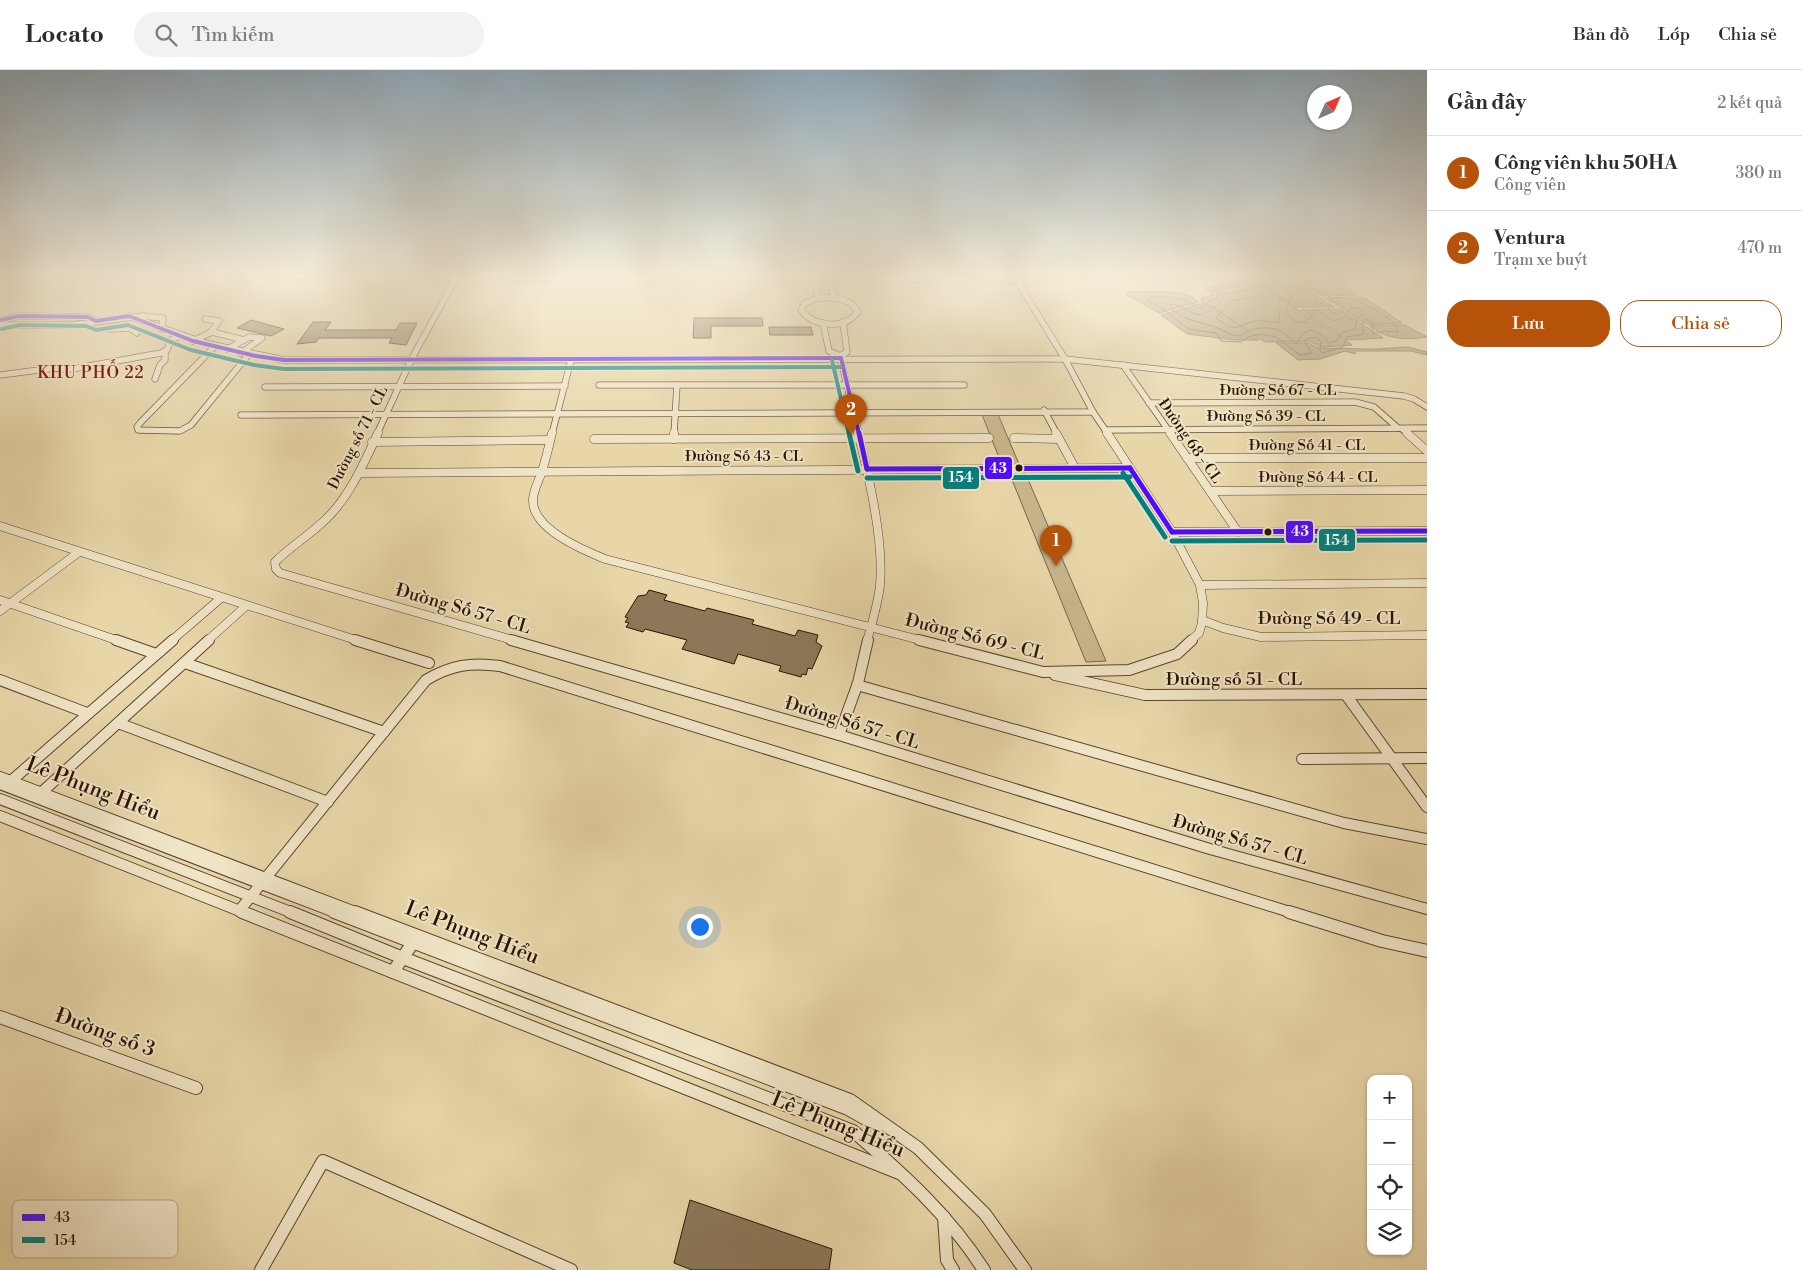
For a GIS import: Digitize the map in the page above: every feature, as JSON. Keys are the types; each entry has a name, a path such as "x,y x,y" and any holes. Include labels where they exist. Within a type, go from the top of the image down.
{"street":[{"path":"168,332 193,341 228,350 291,360 571,360 840,357 1065,359 1404,396 1414,399 1427,407"},
{"name":"Đường số 71 - CL","path":"275,562 283,553 316,529 339,505 359,473 411,360 427,332"},
{"path":"825,332 829,351 840,357 854,411 867,469 880,554 880,586 871,626 857,685 839,735"},
{"path":"840,357 847,352 844,332"},
{"name":"Đường Số 69 - CL","path":"571,360 542,472 535,489 533,505 540,517 556,535 576,548 605,559 871,626 1043,672 1129,670 1177,654 1199,633 1204,603 1200,585 1172,532 1093,412 1049,332"},
{"path":"193,341 210,333 244,340"},
{"path":"155,379 160,365 166,360 165,352 172,340 177,336"},
{"path":"228,350 253,336 262,338 242,352"},
{"path":"214,346 140,423 137,427 138,430 180,431 191,425 249,354"},
{"path":"291,360 299,350"},
{"path":"0,375 46,369 72,369 165,352"},
{"name":"Đường 68 - CL","path":"1123,365 1238,532"},
{"path":"598,385 964,386"},
{"path":"674,439 677,385"},
{"path":"265,387 565,386"},
{"name":"Đường Số 67 - CL","path":"1149,403 1355,402 1374,407 1427,451"},
{"path":"241,415 1044,410 1093,412"},
{"path":"1044,410 1075,468"},
{"name":"Đường Số 39 - CL","path":"1105,430 1427,428"},
{"path":"594,439 989,438"},
{"path":"1014,438 1058,438"},
{"path":"372,442 550,440"},
{"name":"Đường Số 41 - CL","path":"1187,458 1427,458"},
{"name":"Đường Số 43 - CL","path":"359,473 1130,468"},
{"name":"Đường Số 44 - CL","path":"1210,491 1427,490"},
{"path":"0,526 429,663"},
{"path":"1172,532 1427,531"},
{"path":"0,611 79,552"},
{"name":"Đường Số 57 - CL","path":"275,562 276,569 280,572 839,735 1210,849 1427,909"},
{"path":"1200,585 1427,583"},
{"path":"4,781 86,714 221,598"},
{"path":"0,600 156,654"},
{"path":"42,792 246,606"},
{"name":"Đường Số 49 - CL","path":"1202,620 1223,628 1261,637 1427,634"},
{"path":"239,911 426,680 440,671 460,663 478,662 500,666 1382,941 1427,951"},
{"path":"185,663 384,732"},
{"name":"Đường số 51 - CL","path":"1043,672 1145,695 1427,694"},
{"path":"0,680 86,714"},
{"path":"857,685 1344,823 1427,839"},
{"path":"1346,695 1427,807"},
{"path":"118,723 328,802"},
{"path":"1302,759 1427,758"},
{"name":"Lê Phụng Hiểu","path":"4,781 42,792 264,881"},
{"name":"Lê Phụng Hiểu","path":"4,781 415,939 848,1109 918,1148 985,1214 1025,1270"},
{"name":"Lê Phụng Hiểu","path":"0,799 251,896 403,958 853,1131 906,1176 965,1240 984,1270"},
{"name":"Lê Phụng Hiểu","path":"0,816 906,1176"},
{"path":"393,972 415,939"},
{"name":"Đường số 3","path":"0,1016 196,1088"},
{"path":"261,1270 323,1161 571,1270"},
{"path":"944,1217 947,1260 953,1270"}],"shaded area":[{"path":"981,412 997,412 1019,464 1002,465"},
{"path":"1008,470 1024,470 1106,661 1086,662"}],"water":[{"path":"1184,332 1248,332 1259,340 1236,340 1187,334"},
{"path":"1250,332 1332,332 1352,345 1325,347 1309,341 1265,342"},
{"path":"1335,332 1374,332 1383,338 1347,340"},
{"path":"1378,332 1418,332 1427,337 1396,338"},
{"path":"1276,343 1309,343 1318,348 1376,349 1408,347 1427,352 1427,355 1411,351 1356,351 1355,354 1345,351 1320,359 1298,360"}],"building":[{"path":"254,332 278,332 271,336"},
{"path":"306,332 412,332 406,345 389,343 392,338 319,338 316,342 297,344"},
{"path":"693,332 711,332 711,338 693,338"},
{"path":"770,332 812,332 813,335 770,335"},
{"path":"649,590 667,595 664,600 705,611 707,608 754,620 752,624 795,636 798,630 818,635 816,642 822,646 812,669 808,668 806,675 802,674 801,677 779,671 781,666 738,654 734,664 682,649 687,640 645,629 643,632 626,627 629,623 625,622 628,618 625,617 638,596 646,595"},
{"path":"690,1200 832,1249 829,1270 692,1270 674,1263"}],"transit line":[{"name":"154","path":"146,332 191,350 254,365 284,369 841,367"},
{"name":"43","path":"170,332 193,341 256,356 284,360 841,358"},
{"name":"43","path":"841,358 867,469"},
{"name":"154","path":"832,360 858,471"},
{"name":"43","path":"1130,468 1172,532"},
{"name":"43","path":"867,469 1130,468"},
{"name":"154","path":"1123,473 1165,537"},
{"name":"154","path":"867,478 1130,477"},
{"name":"43","path":"1172,532 1427,531"},
{"name":"154","path":"1172,541 1427,540"}],"place":[{"name":"Ventura","path":"851,435"},
{"name":"Công viên khu 50HA","path":"1056,566"}],"district":[{"name":"KHU PHỐ 22","path":"91,373"}]}
